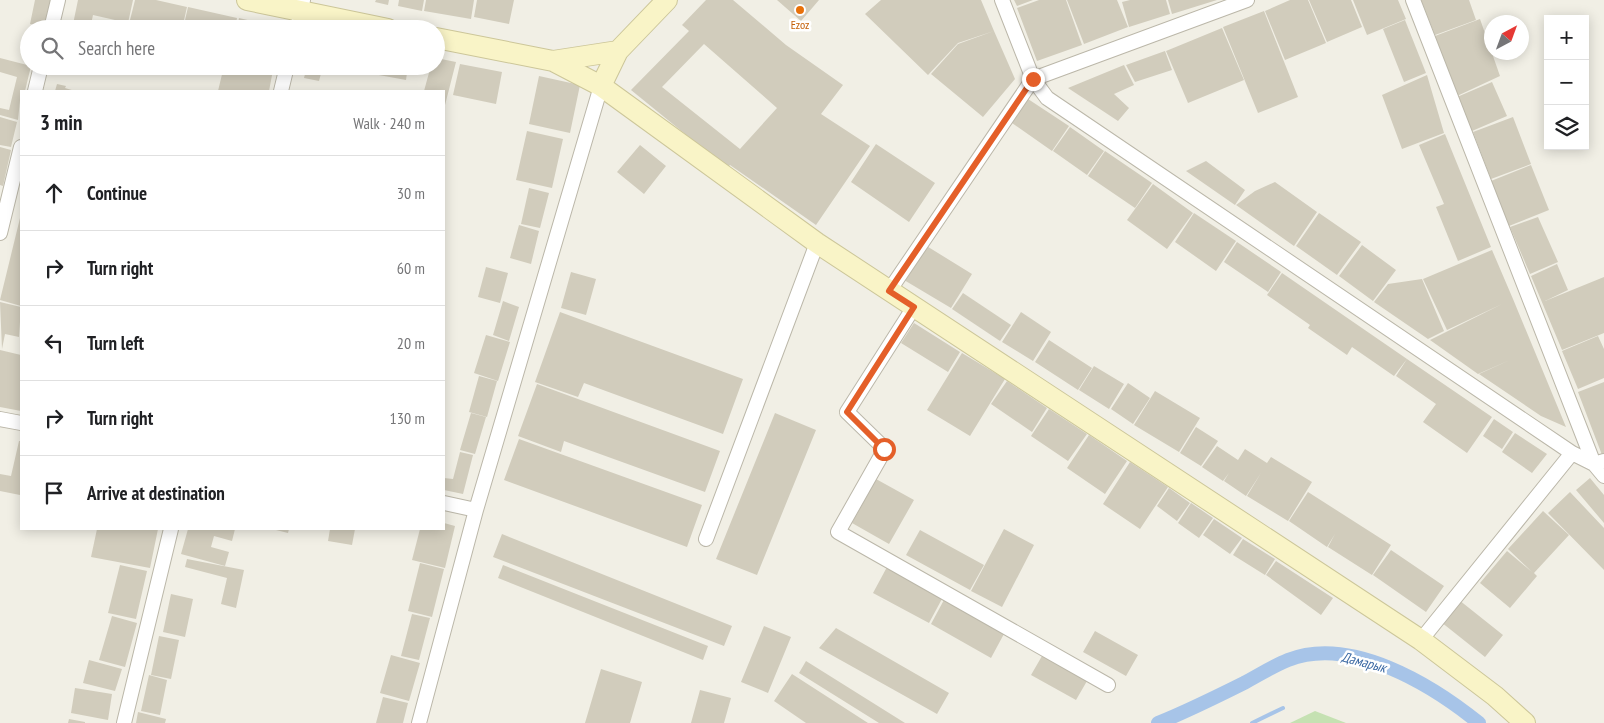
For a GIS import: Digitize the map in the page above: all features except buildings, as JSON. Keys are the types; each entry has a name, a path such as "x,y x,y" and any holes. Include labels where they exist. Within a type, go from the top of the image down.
{"main road":[{"path":"246,0 300,14 335,20"},
{"path":"601,86 618,51 667,0"},
{"path":"445,40 553,61 601,86 817,243 1421,640 1495,696 1525,723"},
{"path":"553,61 618,51"}],"street":[{"path":"53,20 58,0"},
{"path":"1002,0 1033,79 1047,98 1572,453 1599,462"},
{"path":"889,291 1033,79 1247,0"},
{"path":"1413,0 1604,476"},
{"path":"35,90 39,75"},
{"path":"281,90 285,75"},
{"path":"419,723 476,510 601,86"},
{"path":"0,233 20,151"},
{"path":"706,539 817,243"},
{"path":"914,307 847,412 884,449 838,532 1108,685"},
{"path":"0,419 20,423"},
{"path":"1421,640 1572,453"},
{"path":"445,503 476,510"},
{"path":"124,723 171,530"}],"green space":[{"path":"1315,711 1346,723 1290,723"}],"waterway":[{"name":"Дамарык","path":"1158,723 1212,699 1288,660 1312,654 1338,654 1364,659 1390,668 1438,694 1479,723"},
{"path":"1252,723 1283,708"}],"place":[{"name":"Ezoz","path":"800,10"}],"route":[{"path":"884,449 847,412 914,307 889,291 1033,79"}]}
